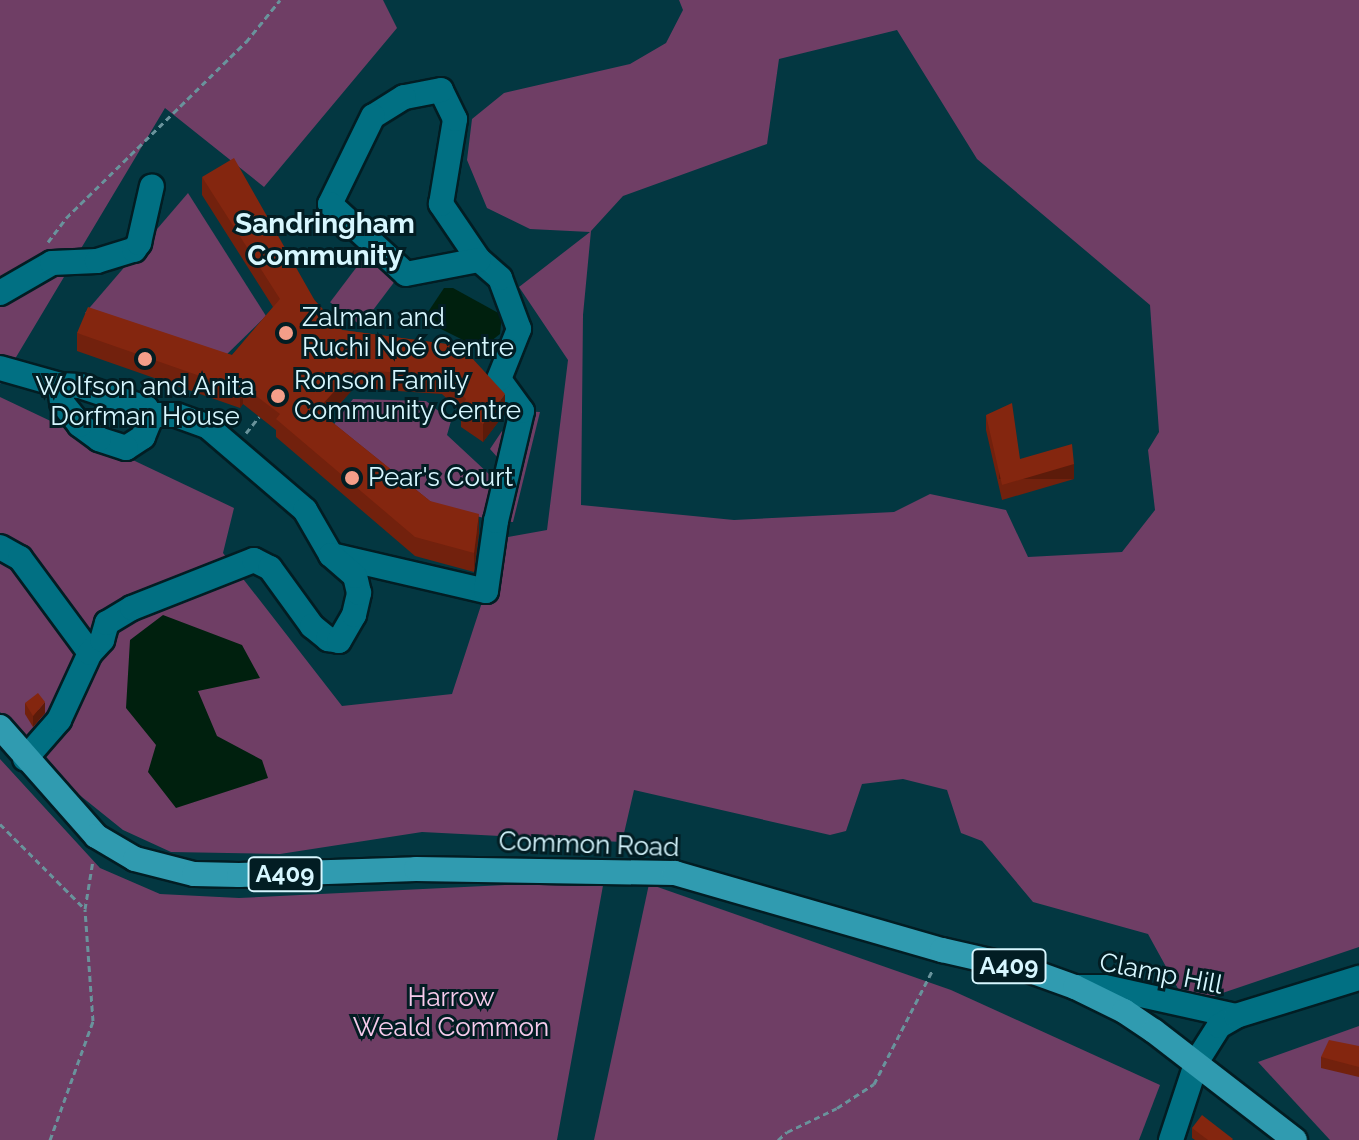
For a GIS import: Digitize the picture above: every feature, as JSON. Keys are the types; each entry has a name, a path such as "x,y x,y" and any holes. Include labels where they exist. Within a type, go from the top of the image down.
{"main road":[{"name":"Common Road","path":"0,727 96,836 135,859 194,874 416,869 675,873 942,950 1025,969 1075,987 1124,1011 1197,1061"},
{"name":"A409","path":"1197,1061 1291,1139"}],"street":[{"path":"331,555 486,591 496,521 522,411 499,379 519,329 500,278 479,260 441,204 455,119 441,90 404,97 373,116 330,204 406,274 479,260"},
{"path":"0,293 52,263 97,261 134,250 139,243 152,186"},
{"path":"0,368 60,385 80,386 146,408 150,415"},
{"path":"60,385 62,403 70,414 113,446 126,448 138,442 150,415"},
{"path":"25,759 59,720 90,653 102,640 107,623 122,613 254,560 270,568 312,626 328,639 339,641 354,615 359,593 355,576 331,555 305,510 207,426 176,415 150,415"},
{"path":"0,547 20,558 90,653"},
{"name":"Clamp Hill","path":"1171,1140 1197,1061 1219,1026 1236,1016 1359,978"},
{"name":"Clamp Hill","path":"1075,987 1105,987 1236,1016"}],"path":[{"path":"46,244 66,218 246,42 280,0"},
{"path":"0,824 85,909"},
{"path":"50,1140 93,1021 85,909 96,836"},
{"path":"778,1140 874,1084 942,950"}],"green space":[{"path":"0,0 383,0 397,28 264,187 165,108 0,384"},
{"path":"679,0 1359,0 1359,947 1187,1005 1148,934 1033,902 982,841 961,833 947,790 903,779 862,784 846,831 830,835 634,790 622,842 422,832 280,854 171,852 123,830 77,793 0,712 0,397 234,508 223,553 342,706 452,694 503,538 547,530 568,360 519,287 590,232 530,229 487,208 467,160 472,119 504,93 630,64 666,43 683,10","holes":["897,30 977,159 1150,305 1159,432 1148,450 1155,510 1122,552 1028,557 1006,510 930,494 894,512 734,520 581,505 583,315 591,231 623,196 767,144 779,59"]},
{"path":"188,193 266,316 222,359 85,313"},
{"path":"368,252 399,275 361,326 330,302"},
{"path":"353,399 426,401 451,421 447,435 504,488 514,441 498,458 490,449 502,431 515,439 522,411 540,412 513,522 496,521 432,505 332,427"},
{"name":"Harrow Weald Common","path":"0,759 100,868 160,894 239,898 604,880 557,1140 0,1140"},
{"path":"649,884 951,990 1160,1085 1139,1140 594,1140"},
{"path":"1359,1026 1359,1140 1330,1140 1258,1062"}],"shaded area":[{"path":"444,288 453,288 502,315 500,334 481,349 427,322 428,312"},
{"path":"163,615 242,645 260,678 198,691 217,736 262,760 268,778 176,808 148,772 156,745 126,708 130,640"}],"building":[{"path":"234,158 315,301 342,330 461,346 505,394 483,424 461,409 466,399 442,375 354,370 317,410 430,501 479,514 474,553 415,537 276,419 280,414 243,386 240,390 77,333 88,307 232,355 280,299 202,177"},
{"path":"1012,403 1020,459 1072,444 1074,464 1002,485 986,415"},
{"path":"38,693 45,702 33,716 25,703"},
{"path":"1329,1040 1359,1046 1359,1067 1321,1057"},
{"path":"1202,1115 1233,1139 1208,1140 1192,1128"}],"place":[{"name":"Zalman and Ruchi Noé Centre","path":"286,333"},
{"name":"Wolfson and Anita Dorfman House","path":"145,359"},
{"name":"Ronson Family Community Centre","path":"278,396"},
{"name":"Pear's Court","path":"352,478"}],"district":[{"name":"Sandringham Community","path":"325,240"}]}
